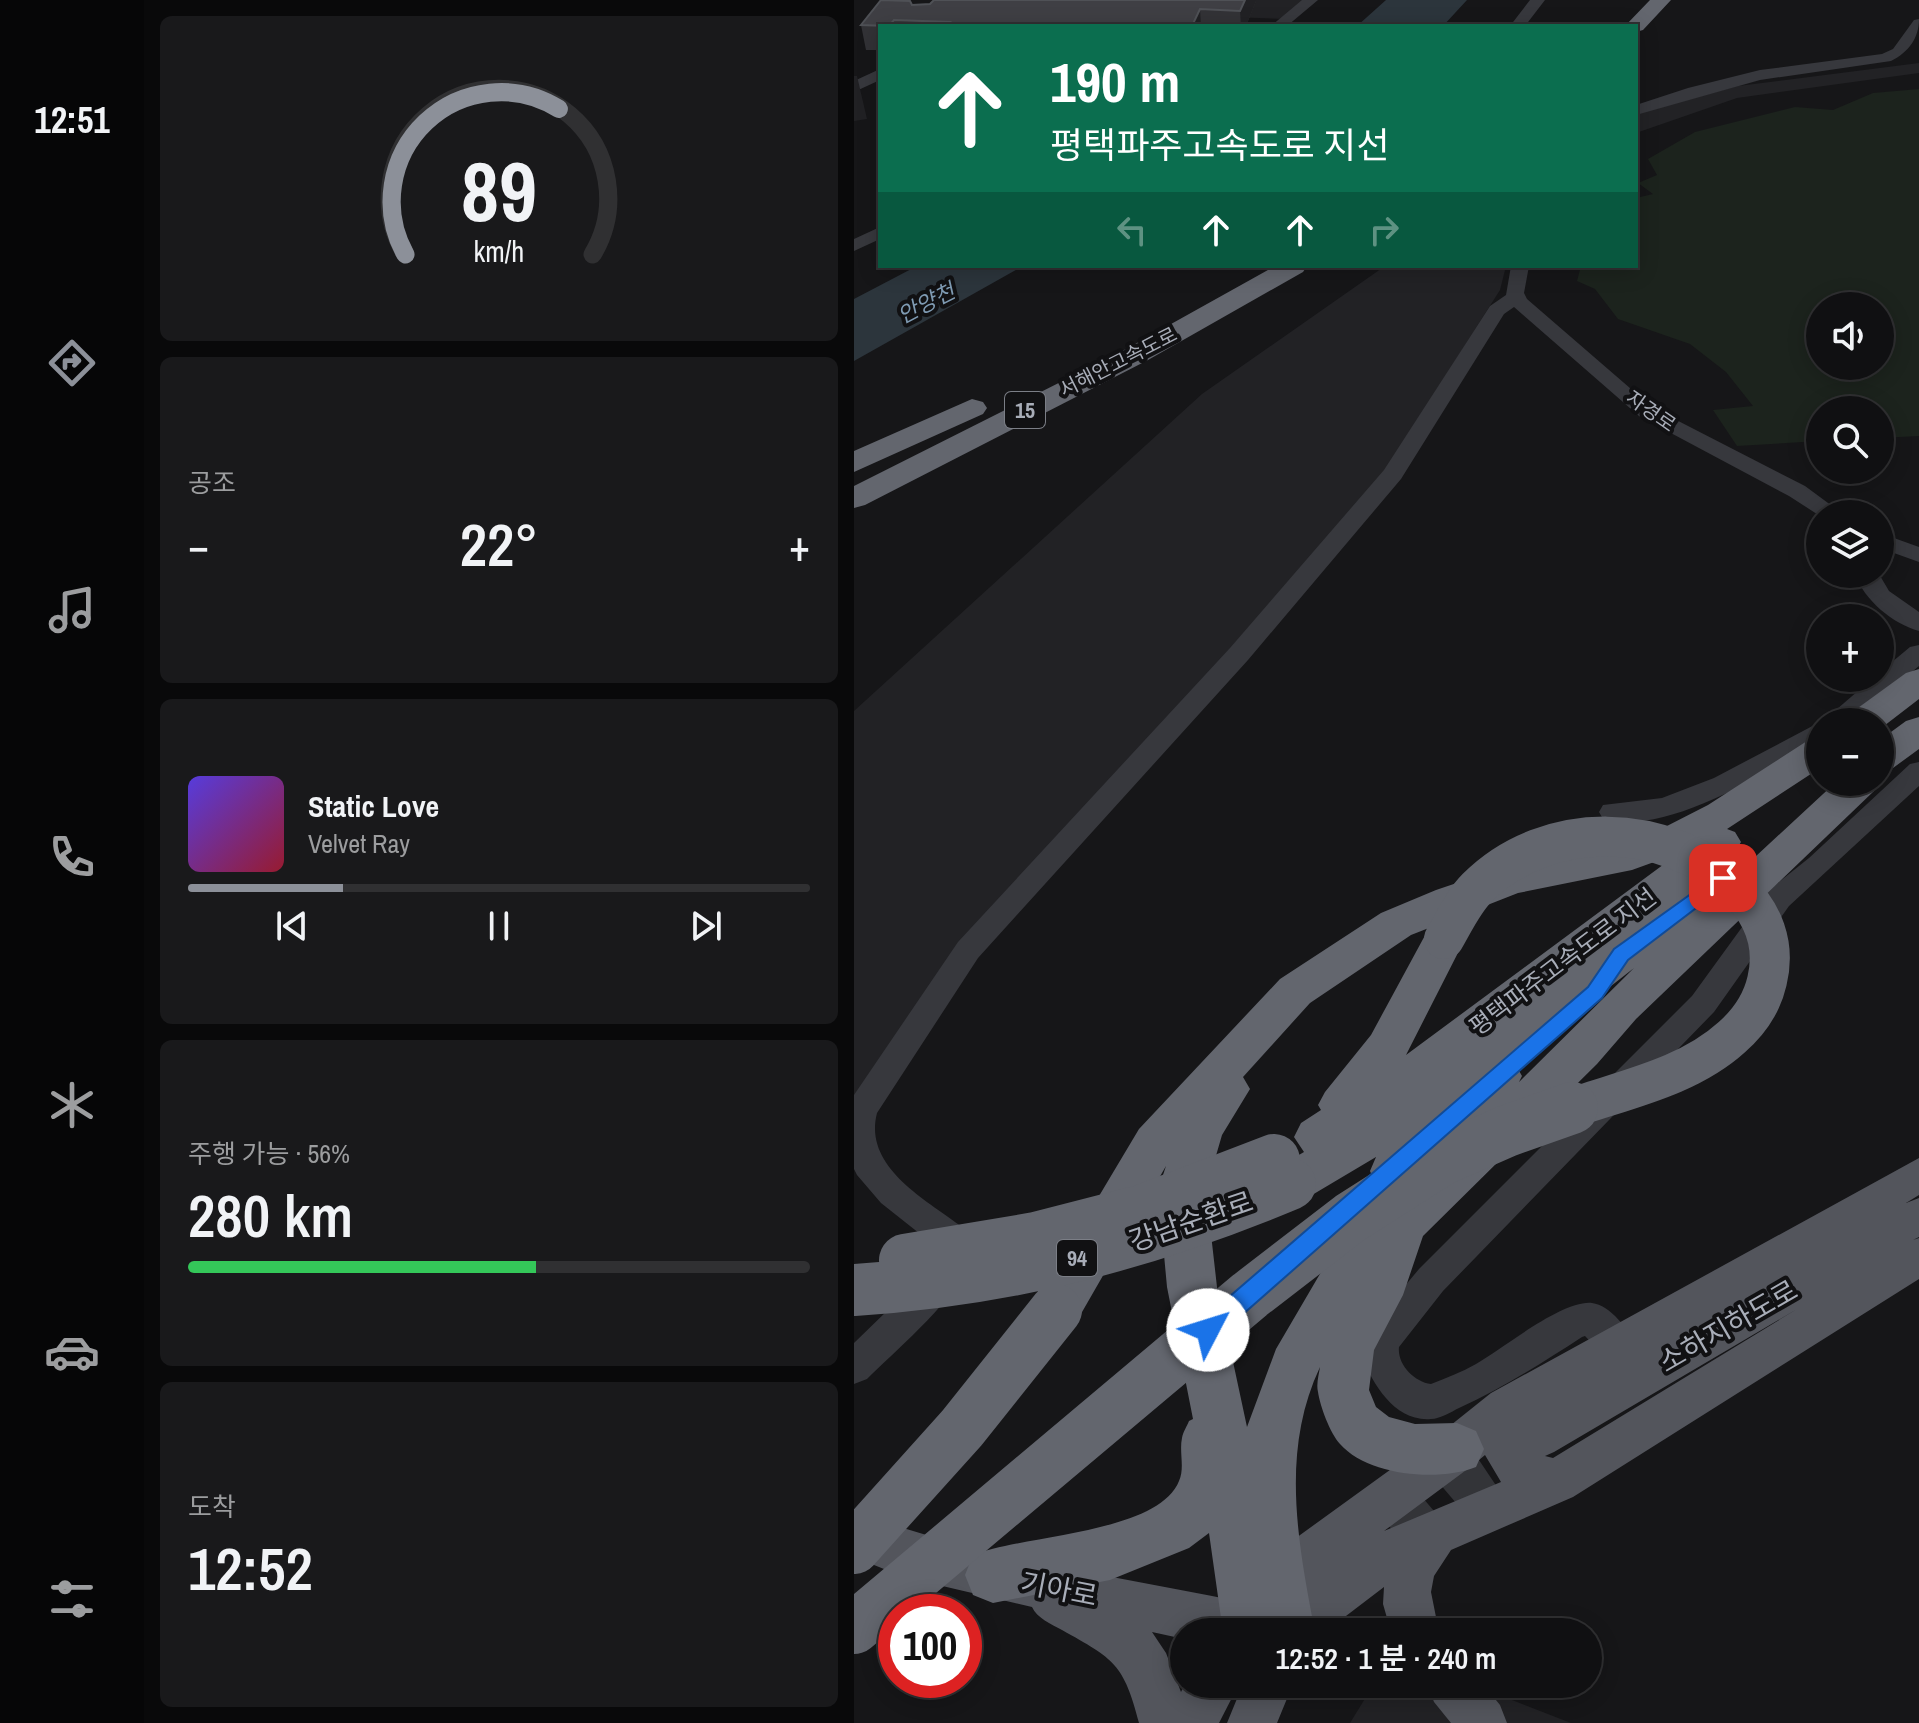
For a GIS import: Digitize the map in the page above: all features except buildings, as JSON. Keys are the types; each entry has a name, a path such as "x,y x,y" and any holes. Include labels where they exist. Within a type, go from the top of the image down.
{"highway":[{"path":"1627,22 1635,0"},
{"path":"1627,22 1661,0"},
{"name":"서해안고속도로","path":"854,484 886,459 1244,268"},
{"name":"서해안고속도로","path":"854,498 886,459 1138,354 1290,268"},
{"path":"854,528 1138,354"},
{"path":"1877,708 1919,681"},
{"path":"854,1548 962,1428 1056,1310 1155,1143 1295,991 1396,924 1513,879 1632,855 1677,838 1722,815 1806,759"},
{"name":"평택파주고속도로 지선","path":"1287,1164 1429,1063 1755,815 1806,773"},
{"name":"평택파주고속도로 지선","path":"1287,1164 1399,1120 1496,1051 1831,796"},
{"path":"1270,1618 1277,1581 1267,1507 1275,1419 1314,1326 1342,1283 1581,1051 1621,1007 1845,796"},
{"path":"1287,1164 1379,1063 1444,939 1471,895 1521,856 1541,845 1564,839 1625,835 1644,838 1695,856 1720,872 1747,897 1767,933 1771,954 1768,985 1753,1016 1716,1051 1677,1073 1481,1141 1421,1172 1302,1251"},
{"path":"854,1628 1302,1251 1595,993 1621,955"},
{"path":"1265,1618 1206,1363 1192,1287 1182,1190 1201,1129 1295,991"},
{"name":"강남순환로","path":"854,1265 942,1255 1036,1238 1141,1211 1287,1164"},
{"name":"강남순환로","path":"854,1290 975,1279 1056,1264 1209,1219 1287,1164"},
{"path":"1403,1227 1378,1295 1349,1345 1343,1390 1357,1425 1375,1439 1415,1450 1457,1449"},
{"path":"1018,1581 1108,1554 1177,1527 1203,1496 1209,1460 1206,1363"}],"main road":[{"path":"1277,1581 1457,1449 1522,1423 1618,1345 1919,1175"},
{"name":"소하지하도로","path":"1522,1423 1919,1216"},
{"path":"1296,1618 1311,1611 1395,1550 1557,1481 1919,1257"},
{"path":"1522,1423 1501,1425 1503,1446 1514,1467 1536,1478 1557,1481"},
{"name":"기아로","path":"854,1534 904,1553 1018,1581 1203,1618"},
{"path":"1411,1618 1405,1600 1408,1583 1418,1555 1434,1534"},
{"path":"1018,1581 1114,1633 1135,1650 1145,1663 1164,1723"},
{"path":"1190,1723 1205,1698"},
{"path":"1252,1723 1262,1698"},
{"path":"1463,1698 1482,1723"}],"street":[{"path":"1281,24 1311,0"},
{"path":"1519,24 1538,0"},
{"path":"1638,109 1694,91 1760,75 1886,58 1898,52 1919,23"},
{"path":"854,87 878,75"},
{"path":"854,246 878,233"},
{"path":"854,1367 937,1285 952,1261 950,1238 877,1177 859,1141 857,1131 862,1109 968,950 1239,654 1393,474 1497,310 1516,297 1515,278 1519,268"},
{"name":"자경로","path":"1516,297 1646,412 1811,500"},
{"path":"1894,545 1919,555"},
{"path":"1874,588 1885,601 1919,623"},
{"path":"1869,708 1919,653"},
{"path":"1613,812 1672,815 1806,739"},
{"path":"1618,1345 1592,1319 1575,1322 1487,1377 1432,1402 1415,1400 1393,1381 1380,1358 1382,1341 1431,1280 1703,1004 1773,892 1819,865 1900,753"}],"shaded area":[{"path":"1127,0 1306,0 1284,19 1120,13"},
{"path":"1919,63 1919,73 1737,98 1638,132 1638,113 1738,86"},
{"path":"1919,89 1919,436 1894,437 1894,396 1806,396 1806,442 1737,446 1713,410 1753,406 1726,372 1690,344 1618,319 1595,289 1577,281 1580,268 1638,268 1638,198 1653,194 1638,183 1657,175 1648,159 1695,132 1795,107 1833,110 1873,93"},
{"path":"1382,268 1506,268 1500,290 1387,468 979,938 854,1119 854,711 1202,394"},
{"path":"1365,1698 1507,1698 1571,1723 1350,1723"}],"water":[{"path":"1386,0 1467,0 1445,24 1359,24"},
{"name":"안양천","path":"913,268 1019,268 854,361 854,299"}],"tunnel":[{"path":"1400,1539 1453,1494 1531,1442"}],"route":[{"path":"1208,1330 1595,993 1621,955 1723,878"}]}
